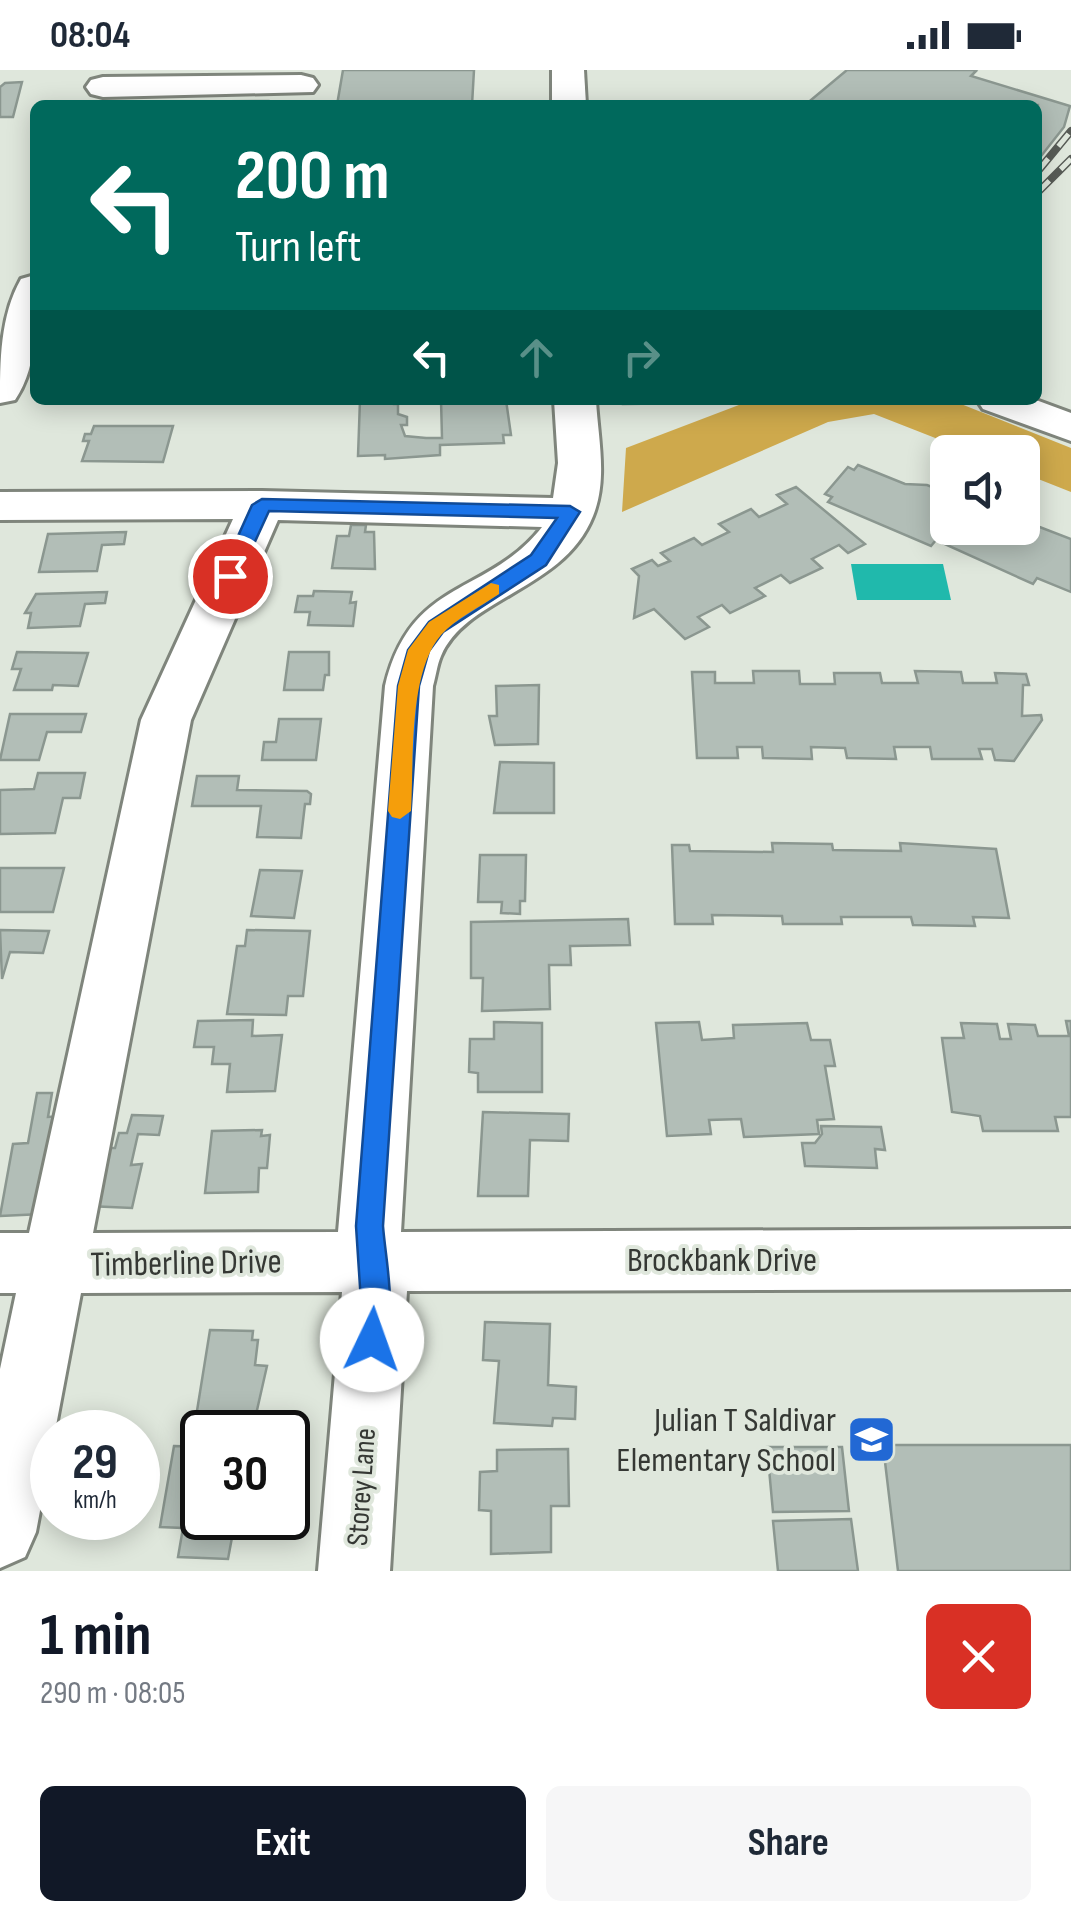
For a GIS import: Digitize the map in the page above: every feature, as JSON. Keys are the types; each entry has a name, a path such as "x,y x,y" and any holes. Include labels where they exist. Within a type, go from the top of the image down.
{"street":[{"path":"568,70 569,100"},
{"path":"103,87 300,87"},
{"path":"0,391 29,271"},
{"name":"Storey Lane","path":"354,1571 375,1302 370,1226 408,686 419,650 436,627 538,560 570,512 579,485 575,405"},
{"path":"1011,405 1071,428"},
{"path":"0,506 262,505 570,512"},
{"path":"0,1532 28,1263 166,720 262,505"},
{"name":"Brockbank Drive","path":"372,1260 1071,1258"},
{"name":"Timberline Drive","path":"28,1263 372,1260"}],"shaded area":[{"path":"739,405 964,405 1038,435 930,436 874,414 828,422 622,512 626,448"},
{"path":"1040,436 1071,448 1071,492 1040,480"}],"water":[{"path":"851,564 943,564 951,600 857,600"}],"building":[{"path":"343,70 474,70 472,100 338,100"},
{"path":"847,70 973,70 976,71 971,76 1070,106 1064,127 1042,155 1042,100 811,100"},
{"path":"22,82 13,117 0,117 0,87"},
{"path":"360,405 398,405 398,414 407,417 407,425 401,425 405,436 442,438 441,405 507,405 511,435 503,435 504,443 440,445 440,455 385,459 385,455 358,456"},
{"path":"94,426 173,426 163,462 82,461 89,441 83,441 85,434 91,434"},
{"path":"858,465 905,484 930,486 931,546 828,502 832,497 825,494 848,467 854,470"},
{"path":"796,487 865,544 848,553 839,545 812,559 822,568 790,583 781,575 755,588 765,596 730,613 722,605 698,617 709,627 685,639 654,609 634,618 639,576 632,569 652,560 658,566 670,561 661,553 694,538 702,545 729,532 719,524 751,509 759,517 787,504 777,495"},
{"path":"351,525 366,525 365,532 374,532 375,569 332,568 337,536 349,536"},
{"path":"1040,527 1071,539 1071,592 1037,578 1033,584 947,545 1040,545"},
{"path":"126,532 124,544 102,545 97,571 39,572 48,534"},
{"path":"314,591 352,592 350,603 356,602 353,626 308,625 310,612 295,612 298,596 313,596"},
{"path":"107,592 105,603 85,604 80,626 28,628 31,613 25,613 36,594"},
{"path":"17,652 88,653 78,686 14,690 21,669 12,669"},
{"path":"289,652 329,652 329,675 325,675 323,690 284,690"},
{"path":"753,671 799,671 800,684 835,684 834,673 880,673 882,683 918,683 915,671 961,672 963,683 997,683 995,673 1026,674 1029,685 1023,685 1022,716 1041,715 1042,720 1014,761 995,760 992,749 979,749 982,759 932,759 930,747 894,747 896,759 847,758 845,748 811,747 812,759 763,758 762,747 737,747 738,758 697,758 692,672 715,672 715,683 754,683"},
{"path":"539,685 538,744 495,745 489,716 497,716 496,686"},
{"path":"10,714 86,714 81,732 47,732 39,760 0,760"},
{"path":"279,719 321,719 316,760 262,760 264,742 276,742"},
{"path":"500,762 554,763 554,813 494,813"},
{"path":"38,773 85,773 80,798 63,798 55,833 0,834 0,790 34,789"},
{"path":"197,776 239,776 237,790 307,791 311,794 310,804 305,804 301,838 257,837 261,806 192,806"},
{"path":"772,843 832,844 833,850 901,851 900,843 996,849 1009,918 973,917 975,926 913,925 911,917 841,917 842,924 783,924 782,916 712,915 713,924 675,924 672,845 689,845 690,851 773,852"},
{"path":"480,855 526,855 525,901 520,901 520,914 501,913 502,902 478,902"},
{"path":"0,868 64,868 53,912 0,912"},
{"path":"260,870 302,871 294,918 251,916"},
{"path":"628,919 630,945 570,946 571,965 549,965 550,1009 482,1011 483,978 471,978 471,922"},
{"path":"0,930 49,931 43,953 10,952 2,979"},
{"path":"247,930 310,931 303,996 288,996 286,1015 227,1014 237,946 245,946"},
{"path":"253,1020 252,1036 282,1035 275,1091 227,1092 230,1064 212,1064 214,1047 194,1047 198,1021"},
{"path":"1066,1021 1071,1021 1071,1117 1055,1117 1058,1131 983,1131 980,1116 952,1112 942,1038 964,1038 961,1023 997,1024 1000,1039 1011,1039 1008,1024 1035,1025 1038,1036 1069,1036"},
{"path":"494,1022 542,1023 542,1092 478,1092 478,1073 469,1072 470,1039 494,1039"},
{"path":"699,1022 702,1040 734,1038 733,1025 807,1023 811,1040 830,1040 835,1066 825,1066 834,1119 817,1120 819,1134 744,1137 741,1119 709,1120 711,1134 667,1136 656,1023"},
{"path":"37,1093 52,1093 48,1117 64,1116 42,1214 0,1216 13,1144 28,1143"},
{"path":"483,1112 569,1114 568,1141 530,1140 528,1196 478,1196"},
{"path":"132,1115 163,1116 159,1135 138,1134 131,1165 142,1164 132,1208 88,1206 103,1148 115,1148 119,1133 127,1133"},
{"path":"821,1126 881,1127 885,1150 875,1149 877,1168 805,1166 802,1143 815,1143 822,1134"},
{"path":"262,1130 261,1136 270,1135 267,1168 259,1168 258,1192 205,1193 212,1131"},
{"path":"485,1322 550,1324 548,1385 576,1387 575,1419 553,1418 552,1426 494,1423 499,1361 483,1360"},
{"path":"210,1330 253,1331 252,1340 258,1340 255,1365 267,1366 257,1410 197,1410"},
{"path":"883,1445 1071,1445 1071,1571 898,1571"},
{"path":"174,1446 180,1446 180,1528 160,1527"},
{"path":"767,1447 842,1447 849,1511 773,1512"},
{"path":"568,1449 569,1506 551,1506 551,1552 491,1554 491,1511 479,1510 480,1472 497,1471 497,1450"},
{"path":"851,1519 858,1571 778,1571 773,1521"},
{"path":"181,1540 232,1540 228,1559 178,1557"}],"railway":[{"path":"1042,166 1071,131"},
{"path":"1042,188 1071,159"}],"slow traffic":[{"path":"400,811 408,686 419,650 436,627 491,590"}],"place":[{"name":"Julian T Saldivar Elementary School","path":"871,1439"}],"route":[{"path":"230,576 262,505 570,512 556,539 538,560 436,627 419,650 408,686 370,1226 375,1302 372,1340"}]}
